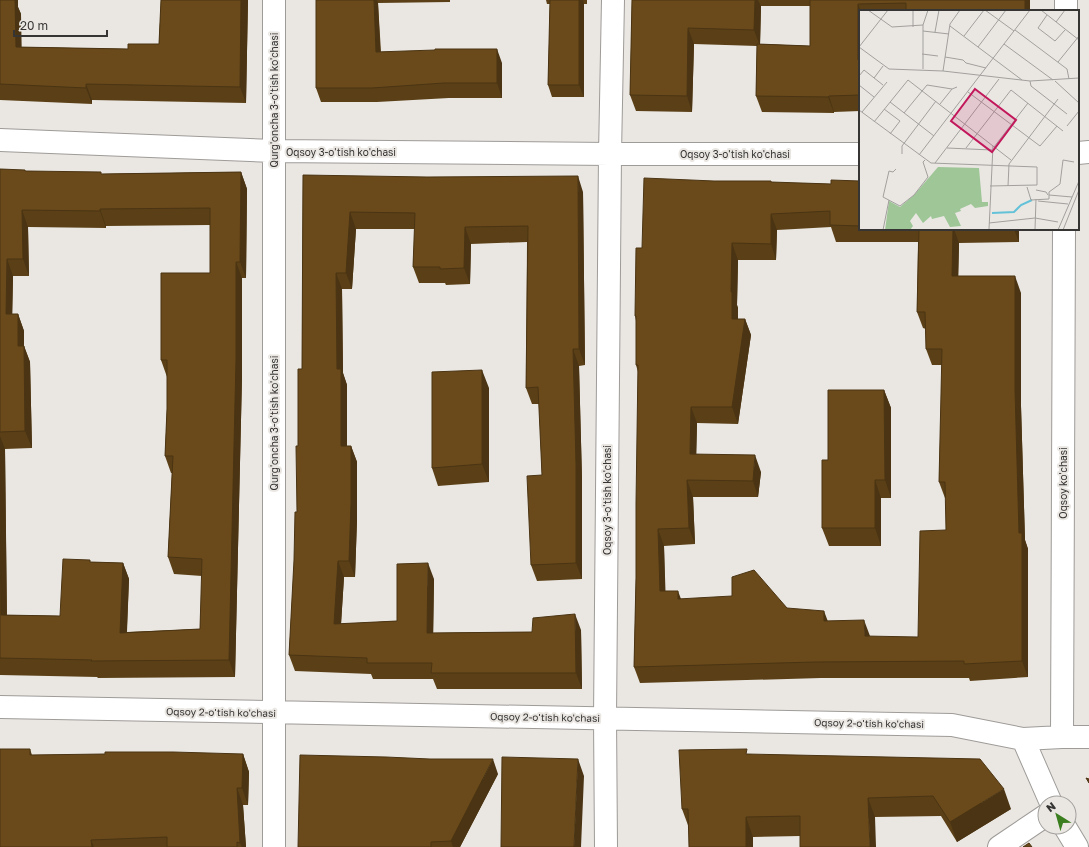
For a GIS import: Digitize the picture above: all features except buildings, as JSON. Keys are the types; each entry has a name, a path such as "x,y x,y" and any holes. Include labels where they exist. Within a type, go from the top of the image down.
{"street":[{"name":"Qurg'oncha 3-o'tish ko'chasi","path":"274,0 274,847"},
{"name":"Oqsoy 3-o'tish ko'chasi","path":"606,847 605,718 610,154 613,0"},
{"name":"Oqsoy 3-o'tish ko'chasi","path":"0,140 274,151 610,154 859,154"},
{"path":"1079,153 1089,152"},
{"name":"Oqsoy ko'chasi","path":"1062,737 1064,230"},
{"name":"Oqsoy 2-o'tish ko'chasi","path":"0,707 952,724 1023,738 1089,738"},
{"path":"1023,738 1048,795"},
{"path":"1000,847 1037,822"},
{"path":"1070,835 1077,847"}]}
